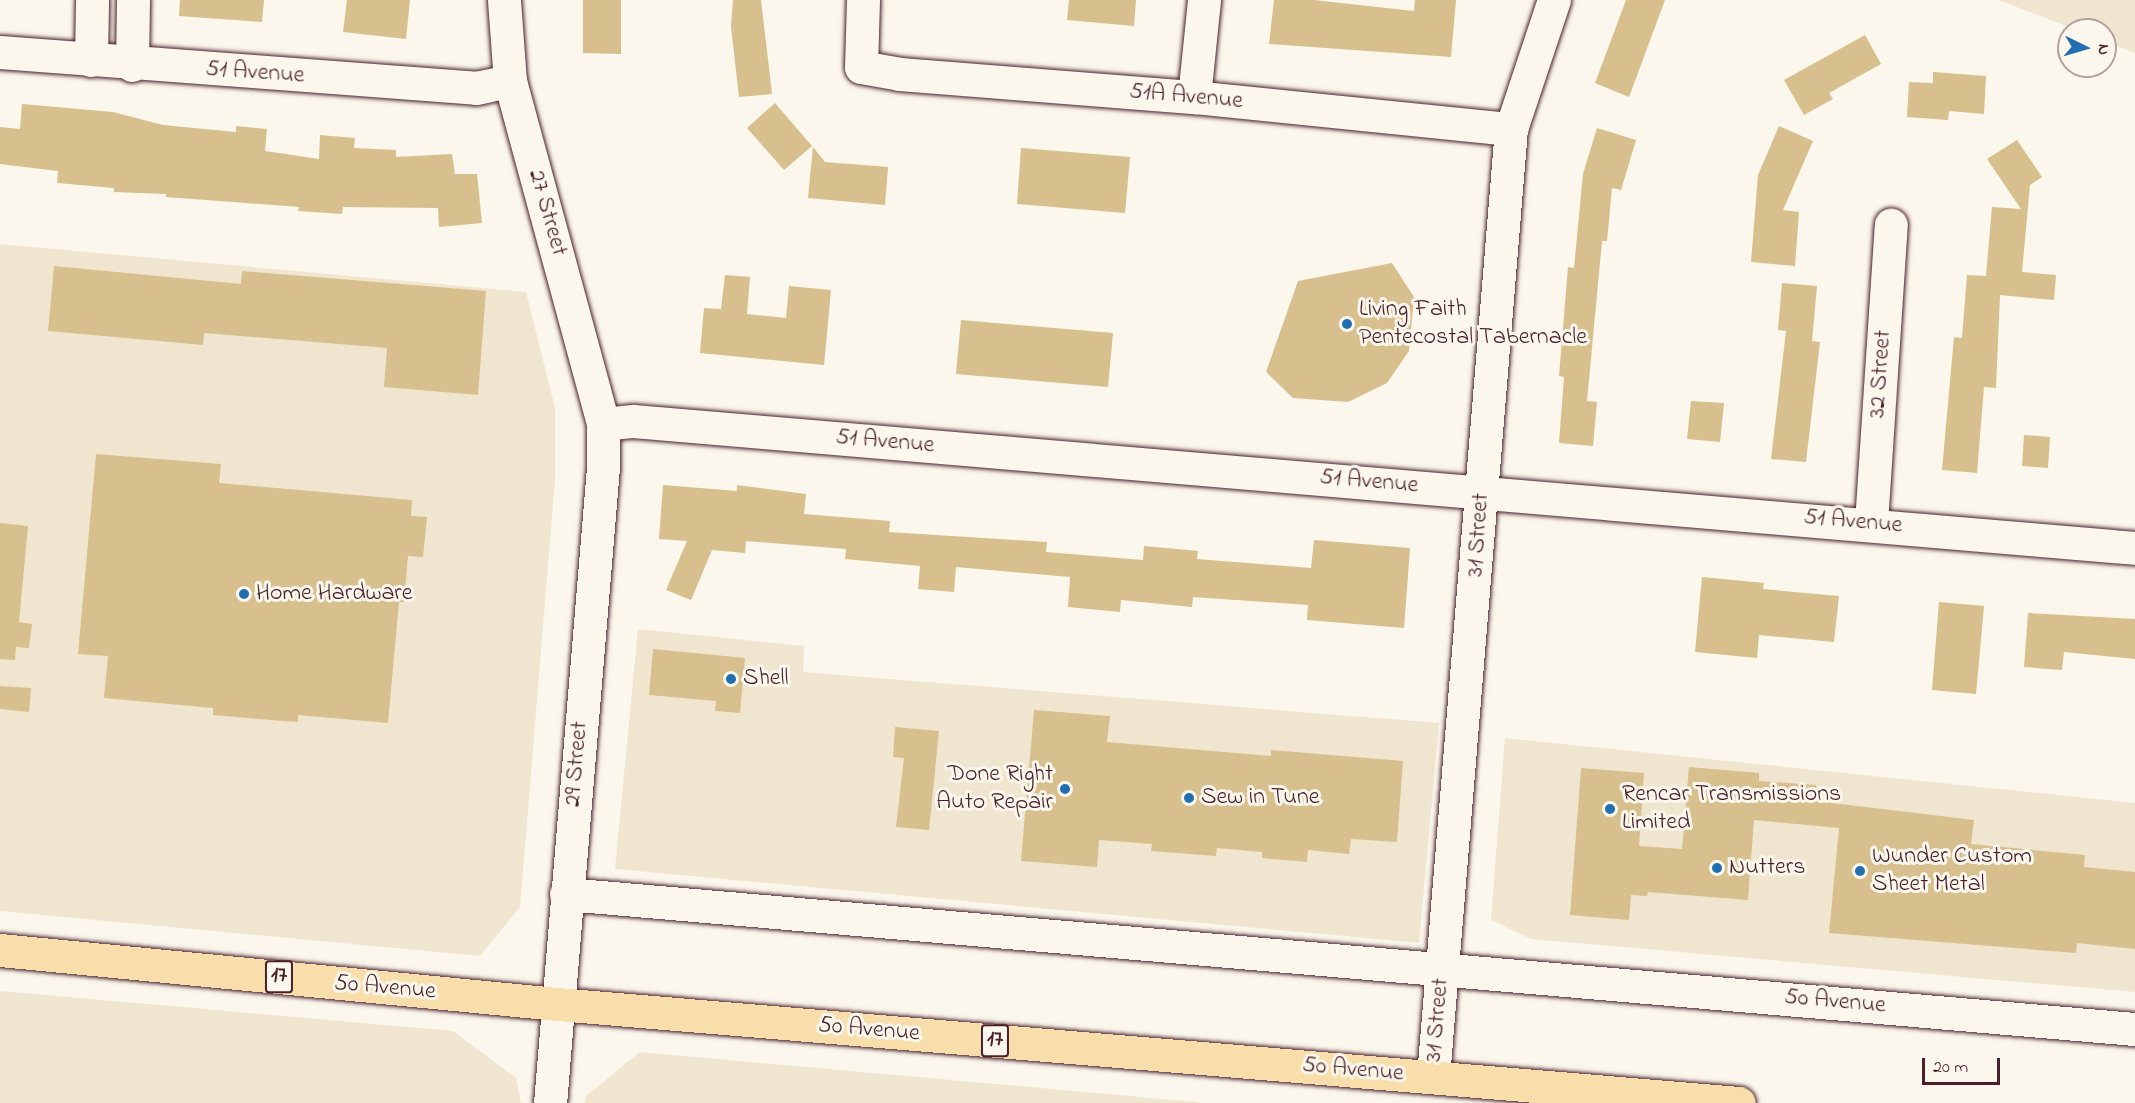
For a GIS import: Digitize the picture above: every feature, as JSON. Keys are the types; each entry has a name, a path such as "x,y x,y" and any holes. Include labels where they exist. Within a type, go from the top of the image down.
{"main road":[{"name":"50 Avenue","path":"0,950 557,1004 1739,1103"}],"street":[{"path":"92,0 92,60"},
{"path":"132,65 134,0"},
{"name":"27 Street","path":"504,0 510,81 603,424"},
{"name":"51A Avenue","path":"863,0 861,66 900,74 1194,97 1511,129"},
{"path":"1194,97 1204,0"},
{"name":"31 Street","path":"1433,1077 1511,129 1554,0"},
{"name":"51 Avenue","path":"0,52 132,65 476,88 510,81"},
{"name":"32 Street","path":"1871,523 1891,225"},
{"name":"51 Avenue","path":"603,424 636,421 1482,494 1871,523 2135,548"},
{"name":"29 Street","path":"550,1103 603,467 603,424"},
{"name":"50 Avenue","path":"566,894 2135,1029"}],"shaded area":[{"path":"1999,0 2135,0 2135,53 2117,46 2117,18 2057,18 2057,23"},
{"path":"0,244 526,292 555,408 555,480 520,907 480,956 0,911"},
{"path":"638,629 804,646 803,672 1439,723 1419,943 615,869"},
{"path":"1505,738 2135,803 2135,992 1531,939 1491,920"},
{"path":"0,991 453,1031 516,1078 521,1103 0,1103"},
{"path":"640,1052 1207,1103 585,1103 586,1096"}],"building":[{"path":"180,0 264,0 262,22 179,16"},
{"path":"347,0 410,0 406,39 343,32"},
{"path":"583,0 621,0 621,54 583,53"},
{"path":"733,0 761,0 772,94 739,97 731,27"},
{"path":"1069,0 1136,0 1134,26 1067,20"},
{"path":"1274,0 1314,0 1414,11 1415,0 1456,0 1451,57 1269,44"},
{"path":"1626,0 1665,0 1629,97 1595,83"},
{"path":"1865,35 1881,64 1829,93 1833,99 1804,115 1784,80"},
{"path":"1933,72 1986,76 1984,114 1949,111 1948,120 1907,117 1909,82 1933,83"},
{"path":"775,103 812,146 784,170 747,128"},
{"path":"22,104 113,112 163,125 236,132 236,126 267,129 265,151 319,159 320,135 355,138 354,148 396,150 396,157 452,154 455,174 477,174 482,223 439,227 438,208 343,207 342,214 298,211 299,207 166,197 166,194 114,192 114,188 57,183 58,171 0,164 0,127 20,129"},
{"path":"1779,126 1813,141 1783,210 1799,212 1795,266 1751,262 1758,175"},
{"path":"1597,128 1636,140 1621,190 1612,188 1607,241 1602,241 1587,401 1597,402 1593,446 1559,443 1564,377 1559,376 1568,267 1574,268 1583,174"},
{"path":"2017,140 2042,177 2030,185 2022,272 2056,275 2054,300 2000,295 1996,388 1984,387 1977,473 1942,470 1954,337 1962,338 1967,275 1986,276 1992,207 2021,209 1987,159"},
{"path":"813,147 825,162 888,167 885,205 808,198"},
{"path":"1021,148 1130,157 1125,213 1017,204"},
{"name":"Living Faith Pentecostal Tabernacle","path":"1392,263 1414,297 1409,351 1387,383 1348,402 1293,398 1266,372 1298,281"},
{"path":"54,266 241,284 242,271 486,291 478,395 384,387 387,348 204,333 203,345 48,331"},
{"path":"725,275 750,277 747,314 786,318 789,286 831,290 824,365 700,353 704,308 721,309"},
{"path":"1782,283 1817,286 1812,341 1820,342 1806,462 1771,459 1786,331 1778,330"},
{"path":"961,320 1113,333 1108,387 956,374"},
{"path":"1691,401 1724,403 1720,442 1687,439"},
{"path":"2024,435 2050,437 2048,468 2022,466"},
{"name":"Home Hardware","path":"96,454 221,464 219,483 412,500 411,516 427,517 423,557 408,556 404,602 399,602 388,723 298,715 298,722 213,715 213,708 104,698 108,656 78,654"},
{"path":"663,485 737,491 737,485 806,494 804,514 890,521 889,532 1047,542 1046,552 1143,560 1144,546 1198,551 1197,559 1311,568 1314,540 1410,548 1404,628 1307,620 1308,605 1193,597 1192,607 1121,600 1120,612 1068,607 1070,577 956,567 954,592 918,589 920,566 845,559 846,549 746,541 745,553 712,550 691,600 666,590 687,541 659,539"},
{"path":"0,523 28,526 19,622 32,624 29,648 16,647 15,660 0,659"},
{"path":"1702,577 1764,583 1763,589 1839,596 1834,642 1759,635 1757,658 1695,652"},
{"path":"1939,602 1984,606 1976,694 1932,690"},
{"path":"2028,613 2135,619 2135,659 2064,652 2062,670 2024,667"},
{"path":"653,649 745,658 740,713 715,711 716,701 649,695"},
{"path":"0,686 31,688 29,712 0,709"},
{"path":"1034,710 1110,716 1107,742 1271,756 1271,750 1403,761 1397,842 1351,839 1349,854 1308,850 1307,862 1262,858 1262,852 1217,848 1216,856 1151,851 1152,844 1099,840 1097,867 1021,861"},
{"path":"895,727 939,731 929,830 896,827 904,758 893,757"},
{"path":"1689,767 1759,773 1759,781 1816,785 1815,801 1974,820 1971,844 2085,855 2084,867 2135,872 2135,949 2077,943 2076,953 1829,933 1839,828 1754,820 1748,900 1648,892 1647,896 1631,895 1629,920 1570,915 1581,768 1644,773 1639,846 1682,849"}],"place":[{"name":"Living Faith Pentecostal Tabernacle","path":"1347,324"},
{"name":"Home Hardware","path":"244,594"},
{"name":"Shell","path":"731,679"},
{"name":"Done Right Auto Repair","path":"1065,789"},
{"name":"Sew in Tune","path":"1189,798"},
{"name":"Rencar Transmissions Limited","path":"1610,809"},
{"name":"Nutters","path":"1717,868"},
{"name":"Wunder Custom Sheet Metal","path":"1860,871"}]}
